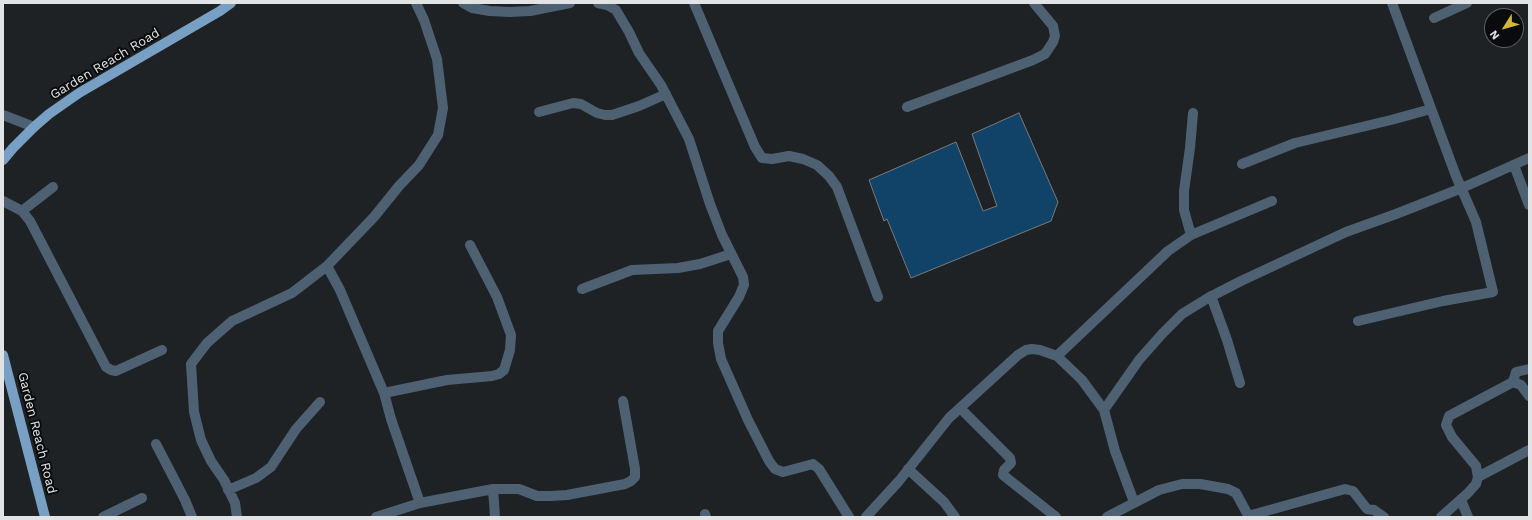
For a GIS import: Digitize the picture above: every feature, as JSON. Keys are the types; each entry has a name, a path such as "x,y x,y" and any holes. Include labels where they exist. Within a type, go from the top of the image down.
{"main road":[{"name":"Garden Reach Road","path":"3,160 34,127 49,114 79,93 231,3"},
{"name":"Garden Reach Road","path":"3,355 45,517"}],"street":[{"path":"237,517 235,503 224,480 211,461 201,440 194,412 191,364 207,343 232,321 292,293 327,266 374,217 419,164 438,135 442,108 437,59 424,20 416,3"},
{"path":"463,3 472,8 510,12 530,11 570,3"},
{"path":"598,3 607,5 616,10 639,53 666,94 689,139 710,204 731,254 743,277 744,285 739,298 718,331 718,343 721,359 748,420 775,469 783,472 813,464 819,468 849,517"},
{"path":"694,3 755,147 762,158 772,159 789,156 804,158 817,165 829,176 837,187 878,297"},
{"path":"907,107 1033,60 1045,54 1053,42 1053,26 1034,3"},
{"path":"1358,321 1443,301 1493,292 1476,222 1431,109 1392,3"},
{"path":"1434,18 1467,3"},
{"path":"539,112 573,103 581,104 605,116 639,106 666,94"},
{"path":"1242,164 1295,143 1431,109"},
{"path":"1191,235 1184,210 1184,191 1193,113"},
{"path":"3,115 34,127"},
{"path":"1104,410 1139,360 1162,334 1182,314 1211,296 1248,277 1346,232 1462,188 1529,158"},
{"path":"1514,165 1529,205"},
{"path":"22,211 53,187"},
{"path":"3,201 22,211 30,221 106,367 116,371 162,350"},
{"path":"1057,356 1168,251 1191,235 1272,201"},
{"path":"384,392 447,380 492,376 500,374 504,370 510,350 511,334 497,297 470,245"},
{"path":"582,290 632,270 678,268 700,264 731,254"},
{"path":"327,266 340,290 384,392 391,418 420,503"},
{"path":"1211,296 1227,340 1240,383"},
{"path":"866,517 908,469 949,418 1018,355 1026,350 1040,350 1057,356 1082,380 1104,410 1115,451 1134,502"},
{"path":"1441,517 1461,500 1476,484 1478,477 1476,466 1452,437 1446,425 1449,416 1513,382 1516,372 1529,369"},
{"path":"1513,382 1521,385 1529,396"},
{"path":"376,517 405,513 420,503 493,489 519,489 537,496 551,496 625,484 631,481 635,476 635,468 623,400"},
{"path":"228,490 256,478 271,467 296,429 320,402"},
{"path":"960,408 1010,458 1011,463 1004,470 1003,475 1056,517"},
{"path":"156,444 185,500 192,517"},
{"path":"1478,477 1529,450"},
{"path":"908,469 944,502 955,517"},
{"path":"1107,517 1159,490 1182,484 1200,484 1228,489 1236,494 1249,516 1266,514 1345,489 1353,491 1367,509 1374,510 1384,517"},
{"path":"493,489 495,517"},
{"path":"103,517 142,498"},
{"path":"1461,500 1468,517"}],"building":[{"path":"1019,113 1058,202 1051,221 911,278 887,219 884,221 869,180 956,142 983,211 997,206 972,134"}]}
